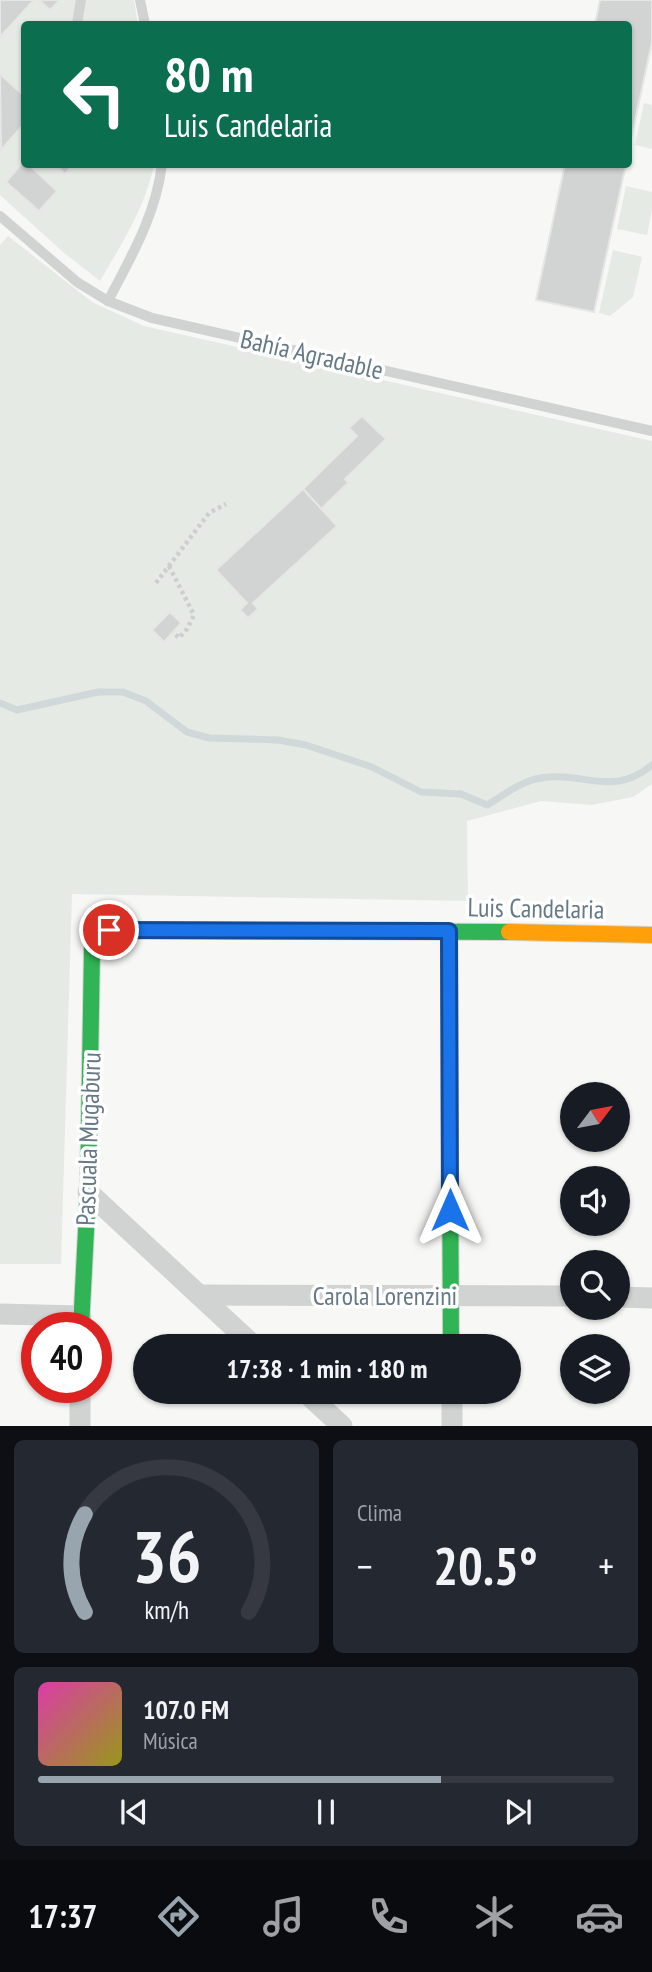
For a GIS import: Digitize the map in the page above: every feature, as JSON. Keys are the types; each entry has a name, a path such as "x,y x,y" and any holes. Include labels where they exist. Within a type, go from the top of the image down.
{"street":[{"name":"Luis Candelaria","path":"92,949 101,934 109,930 449,931 652,935"},
{"path":"449,931 451,1334"},
{"name":"Pascuala Mugaburu","path":"82,1312 88,1192 92,949"},
{"path":"88,1192 241,1334"},
{"name":"Carola Lorenzini","path":"199,1295 560,1296"},
{"path":"630,1297 652,1298"},
{"path":"0,1314 21,1316"},
{"path":"80,1403 80,1426"},
{"path":"318,1404 342,1426"},
{"path":"452,1404 452,1426"},
{"path":"310,1426 324,1410"}],"lane":[{"path":"78,21 81,0"},
{"path":"140,0 144,21"},
{"path":"108,302 147,226 155,203 161,168"},
{"name":"Bahía Agradable","path":"0,216 78,282 108,302 152,318 652,431"}],"path":[{"path":"156,583 209,513 226,504"},
{"path":"169,566 194,615 179,638 173,632"}],"shaded area":[{"path":"0,0 134,0 138,21 21,21 21,168 153,168 139,211 100,281 63,252 0,195"},
{"path":"644,103 652,105 652,149 635,145"},
{"path":"626,186 652,192 647,235 617,229"},
{"path":"8,236 92,302 144,326 652,441 652,784 633,797 592,805 541,801 467,821 468,901 72,894 61,1264 0,1264 0,245"},
{"path":"613,250 642,257 633,297 610,316 599,313"}],"building":[{"path":"0,0 34,0 0,37"},
{"path":"39,0 60,0 50,10"},
{"path":"600,0 652,0 652,42 632,134 632,21 596,21"},
{"path":"0,74 21,93 21,127 1,150"},
{"path":"21,164 21,168 32,168 57,191 39,211 6,182"},
{"path":"59,168 70,168 65,174"},
{"path":"564,168 625,168 594,312 536,300"},
{"path":"362,416 386,439 345,479 348,483 321,509 303,489 357,436 349,428"},
{"path":"303,489 337,526 253,603 258,609 248,618 240,610 247,603 216,570"},
{"path":"170,612 181,623 164,642 152,630"}],"waterway":[{"path":"0,703 17,710 98,692 123,692 146,701 187,732 209,738 278,740 306,745 372,767 421,792 461,794 487,805 513,789 541,778 611,782 638,775 652,765"}],"traffic: fast":[{"path":"82,1312 88,1192 92,949 98,938 109,930 509,932"},
{"path":"450,1156 451,1334"}],"traffic: slow":[{"path":"509,932 652,935"}],"traffic: jam":[{"path":"449,931 450,1156"}],"route":[{"path":"109,930 449,931 450,1210"}]}
